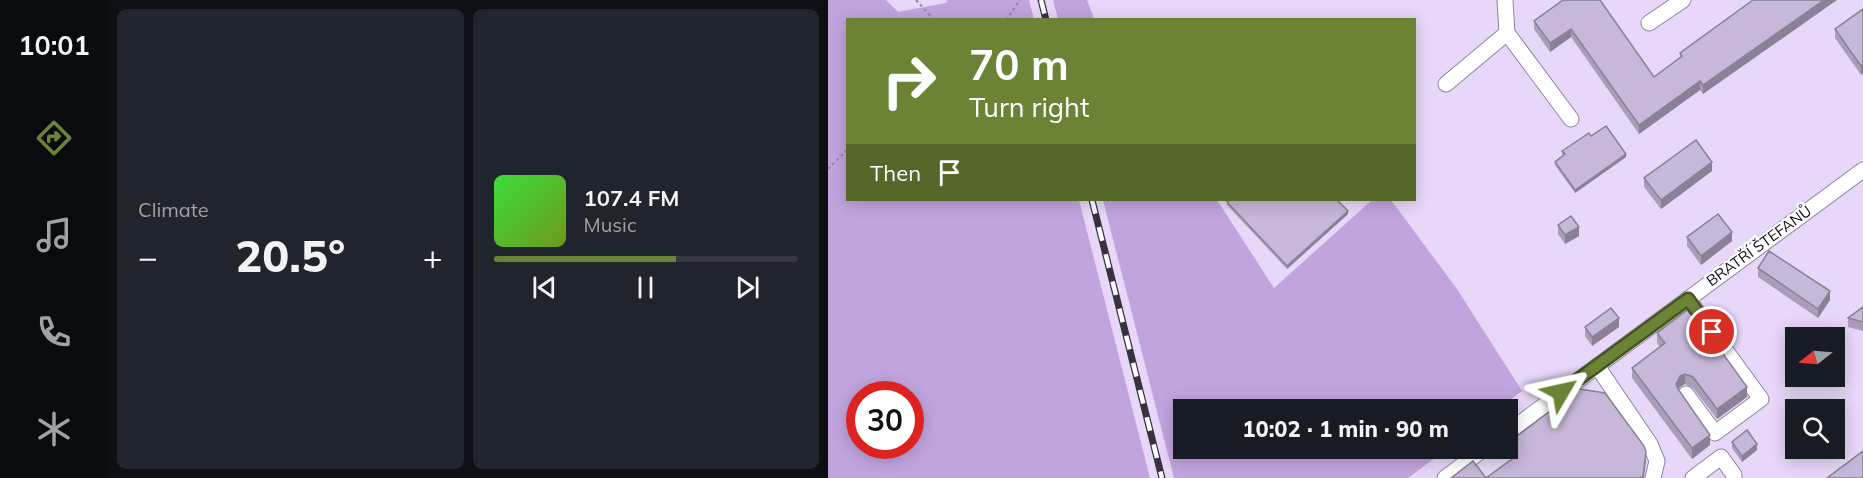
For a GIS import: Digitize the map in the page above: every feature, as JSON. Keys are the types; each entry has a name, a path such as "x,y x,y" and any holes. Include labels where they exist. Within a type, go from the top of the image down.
{"street":[{"path":"1505,0 1507,33 1570,119"},
{"path":"1649,23 1683,0"},
{"path":"1446,84 1507,33"},
{"name":"BRATŘÍ ŠTEFANŮ","path":"1518,425 1863,172"},
{"path":"1686,394 1715,433 1761,399 1688,299"},
{"path":"1597,366 1650,444 1657,461 1653,478"},
{"path":"1693,478 1721,457 1734,478"},
{"path":"1445,478 1470,459"}],"path":[{"path":"916,0 932,18"},
{"path":"1007,18 1020,0"},
{"path":"828,169 846,151"}],"shaded area":[{"path":"828,0 886,0 898,12 946,3 947,0 1029,0 1034,18 846,18 846,201 1079,201 1150,478 828,478"},
{"path":"1053,0 1087,0 1094,18 1058,18"},
{"path":"1103,201 1218,201 1274,288 1371,201 1392,201 1457,289 1522,391 1511,399 1173,399 1173,459 1434,459 1408,478 1174,478"}],"building":[{"path":"1563,0 1600,0 1654,77 1682,56 1680,53 1753,0 1824,0 1703,85 1700,81 1639,125 1571,29 1550,43 1534,21"},
{"path":"1863,9 1863,64 1861,66 1835,29"},
{"path":"1606,126 1626,154 1575,190 1555,162 1565,154 1562,151 1589,133 1591,136"},
{"path":"1696,140 1712,162 1661,200 1644,178"},
{"path":"1338,201 1348,211 1287,266 1227,202"},
{"path":"1718,214 1732,232 1701,256 1687,237"},
{"path":"1571,216 1579,227 1565,235 1558,225"},
{"path":"1769,251 1830,291 1818,309 1758,268"},
{"path":"1863,307 1863,322 1848,318"},
{"path":"1611,308 1619,318 1592,337 1585,327"},
{"path":"1690,308 1747,387 1717,409 1693,377 1685,374 1680,376 1676,384 1678,389 1710,435 1692,448 1632,368 1665,343 1657,333"},
{"path":"1579,389 1605,393 1644,446 1646,452 1643,476 1640,478 1486,478 1512,459 1518,459 1518,435"},
{"path":"1747,430 1757,444 1742,456 1732,442"},
{"path":"1863,451 1863,478 1827,478"},
{"path":"1473,461 1486,478 1451,478"}],"railway":[{"path":"1041,0 1046,18"},
{"path":"1092,201 1162,478"}],"route":[{"path":"1561,392 1688,299 1712,332"}]}
